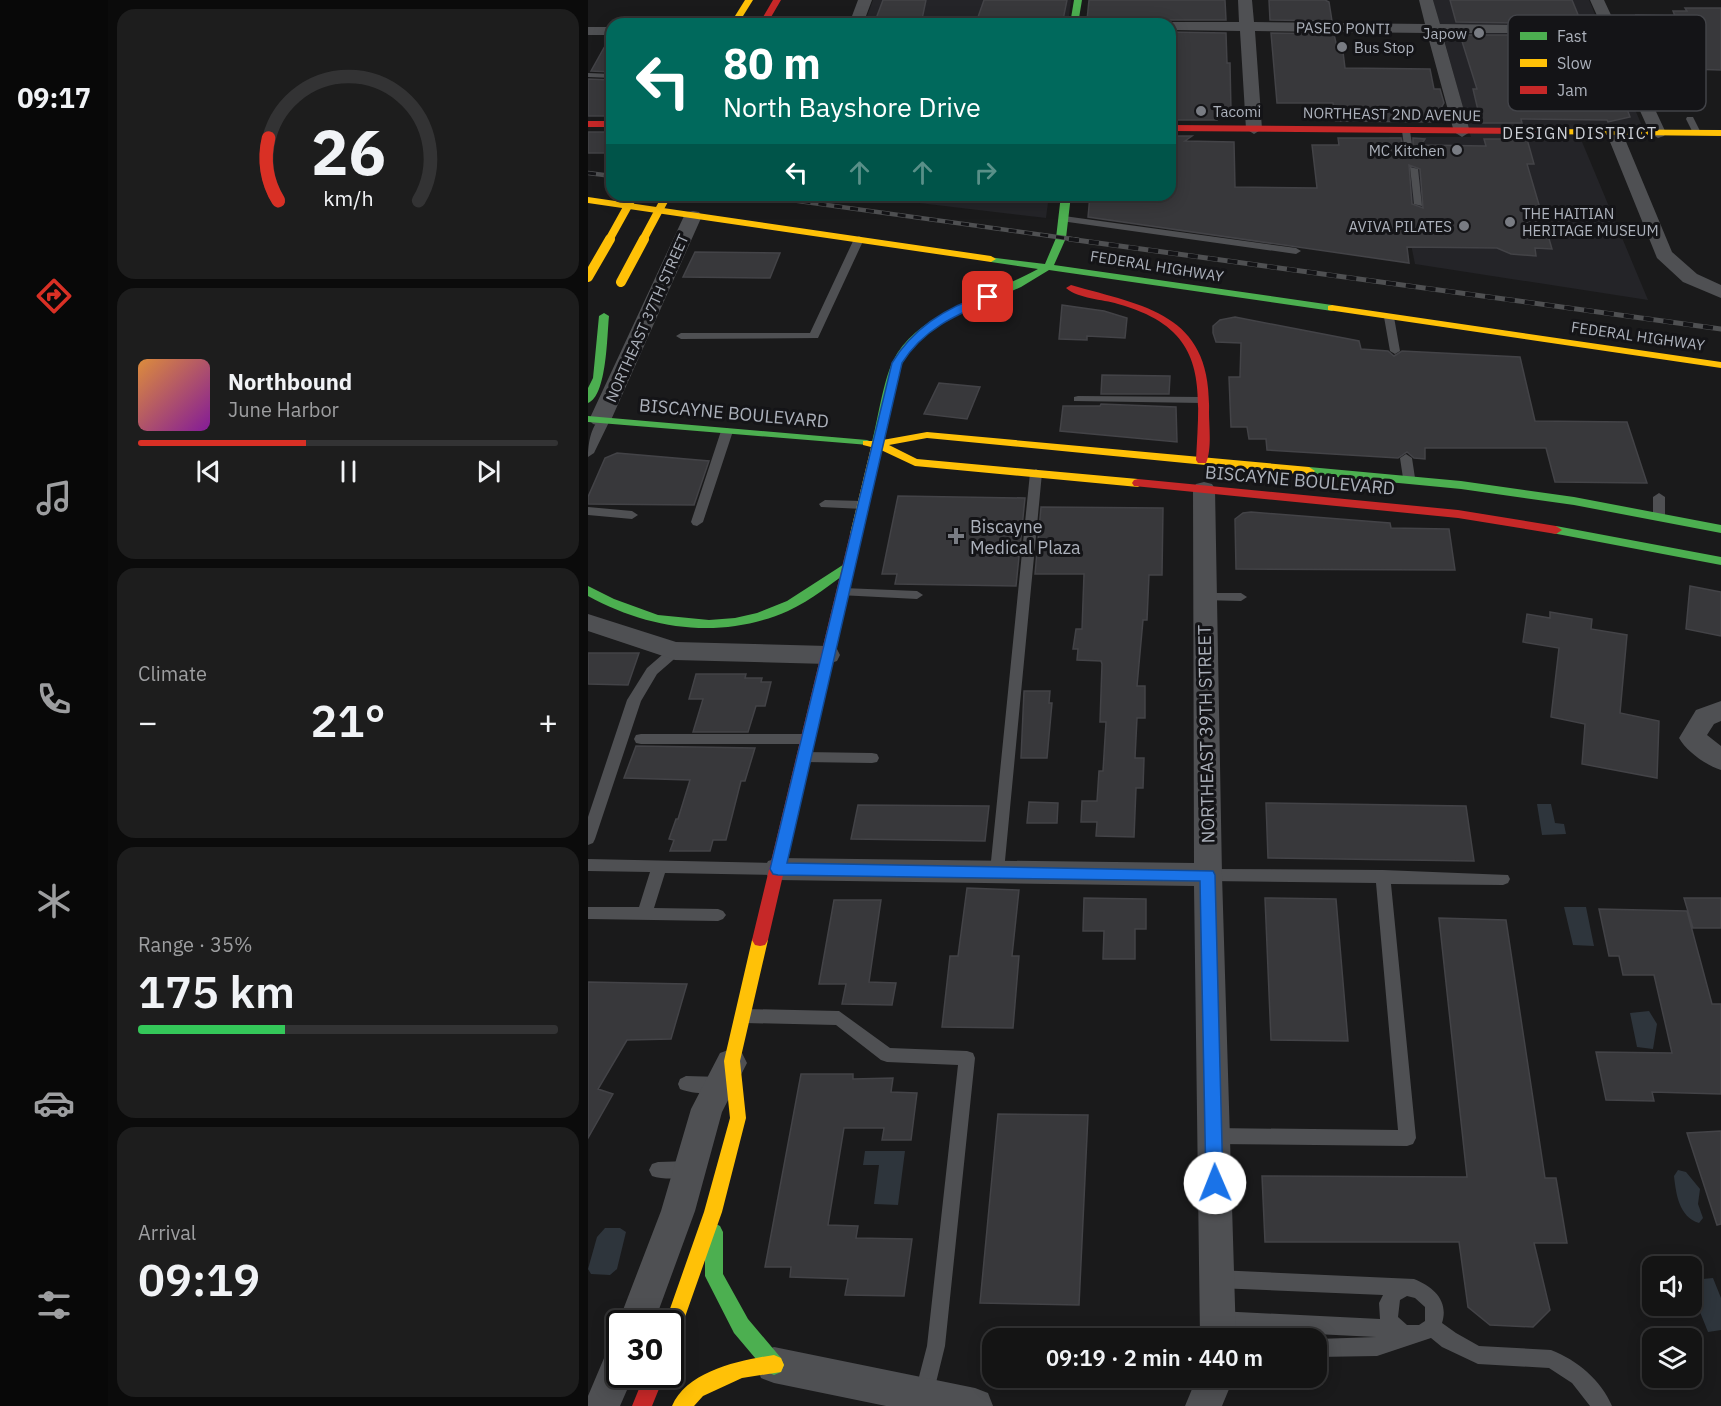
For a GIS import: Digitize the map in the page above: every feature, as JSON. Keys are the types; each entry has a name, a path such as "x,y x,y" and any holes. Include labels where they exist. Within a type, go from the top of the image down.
{"main road":[{"path":"738,18 748,0"},
{"path":"766,18 777,0"},
{"path":"1075,18 1078,0"},
{"path":"588,124 606,124"},
{"name":"NORTHEAST 2ND AVENUE","path":"1176,128 1721,133"},
{"name":"FEDERAL HIGHWAY","path":"588,201 1721,365"},
{"path":"588,277 631,201"},
{"path":"588,348 665,201"},
{"path":"678,1310 713,1212 738,1118 729,1077 894,373 908,346 940,319 1017,285 1048,267 1061,238 1066,201"},
{"path":"1048,267 1064,284 1079,293"},
{"path":"1053,292 1079,293 1127,303 1147,310 1192,346 1200,361 1202,460"},
{"path":"973,304 1034,293"},
{"path":"588,400 598,378 608,307"},
{"name":"BISCAYNE BOULEVARD","path":"597,419 877,444 927,435 1409,478 1514,492 1721,530"},
{"name":"BISCAYNE BOULEVARD","path":"877,444 915,462 1372,505 1522,523 1721,561"},
{"path":"1204,489 1228,480 1446,500 1514,492"},
{"path":"588,590 610,604 653,618 688,624 719,625 762,618 782,609 849,565"},
{"path":"713,1212 714,1276 741,1326 774,1365"},
{"path":"682,1406 696,1389 742,1369 774,1365"},
{"path":"642,1406 649,1388"}],"street":[{"path":"858,18 865,0"},
{"path":"1245,0 1254,129"},
{"path":"1425,0 1461,132"},
{"path":"1597,0 1604,15"},
{"name":"PASEO PONTI","path":"1176,26 1508,29"},
{"path":"1648,111 1658,132"},
{"path":"1614,132 1664,254 1680,271 1701,284 1721,292"},
{"name":"NORTHEAST 37TH STREET","path":"597,419 693,216"},
{"name":"NORTHEAST 39TH STREET","path":"1204,489 1208,875 1218,1328"},
{"path":"588,622 675,651 828,655"},
{"path":"1721,710 1705,717 1692,738 1721,760"},
{"path":"778,869 1208,875"},
{"path":"641,1310 678,1211 674,1170 707,1109 729,1077"},
{"path":"774,1365 975,1406"},
{"path":"602,1406 610,1388"},
{"path":"1203,1406 1211,1388"}],"lane":[{"path":"588,75 606,76"},
{"path":"1690,119 1697,133"},
{"path":"1406,131 1408,145"},
{"path":"1413,169 1419,204"},
{"path":"1064,219 1296,251"},
{"path":"681,336 814,336 859,239"},
{"path":"1389,317 1395,351"},
{"path":"1078,399 1202,400"},
{"path":"588,453 597,419"},
{"path":"697,522 727,431"},
{"path":"1406,458 1409,478"},
{"path":"997,872 1036,473"},
{"path":"1659,497 1659,517"},
{"path":"825,504 863,505"},
{"path":"588,511 632,515"},
{"path":"843,592 917,595"},
{"path":"1205,597 1241,597"},
{"path":"588,837 634,700 652,671 675,651"},
{"path":"641,739 808,739"},
{"path":"804,757 872,758"},
{"path":"588,865 778,869"},
{"path":"645,914 659,867"},
{"path":"1208,875 1503,879"},
{"path":"1213,1136 1407,1138 1383,876"},
{"path":"588,913 718,915"},
{"path":"744,1016 839,1018 886,1055 968,1058 936,1346 924,1396"},
{"path":"686,1084 729,1077"},
{"path":"1217,1278 1407,1287 1422,1291 1434,1304 1436,1312 1432,1327 1420,1336 1404,1333 1327,1331"},
{"path":"1404,1333 1388,1315 1387,1307 1393,1293 1407,1287"},
{"path":"1432,1327 1449,1340 1478,1355 1551,1359 1579,1376 1602,1406"},
{"path":"1327,1348 1391,1346 1404,1333"}],"shaded area":[{"path":"873,0 1071,0 1069,18 866,18"},
{"path":"1433,0 1589,0 1595,15 1508,15 1508,111 1636,111 1642,126 1575,125 1648,300 1415,264 1389,137 1471,137"},
{"path":"903,201 1048,201 1046,218"},
{"path":"1537,804 1551,804 1555,823 1564,824 1566,834 1542,835"},
{"path":"1564,907 1586,907 1594,946 1573,945"},
{"path":"1649,1011 1657,1024 1653,1049 1637,1047 1630,1013"},
{"path":"865,1151 905,1151 898,1205 874,1204 879,1165 863,1165"},
{"path":"1678,1170 1686,1172 1700,1189 1698,1204 1703,1218 1699,1223 1687,1216 1680,1204 1674,1176"},
{"path":"605,1228 620,1228 626,1232 617,1269 610,1275 591,1274 588,1269 597,1237"},
{"path":"1713,1278 1721,1298 1721,1330 1708,1332 1702,1316 1702,1279"}],"building":[{"path":"883,0 926,0 922,18 876,18"},
{"path":"984,0 1067,0 1063,18 978,18"},
{"path":"1089,0 1225,0 1226,20 1087,18"},
{"path":"1269,0 1325,0 1329,2 1332,21 1270,20"},
{"path":"1450,0 1572,0 1578,15 1508,15 1508,23 1456,22"},
{"path":"1685,8 1721,8 1721,70 1706,70 1706,15 1675,15 1673,11 1687,11"},
{"path":"1176,32 1226,33 1227,63 1230,63 1231,111 1217,120 1176,120"},
{"path":"1271,33 1334,34 1338,52 1343,52 1345,68 1430,69 1434,89 1440,89 1444,103 1433,122 1336,121 1333,103 1277,103"},
{"path":"1460,35 1508,35 1508,111 1628,111 1630,117 1608,122 1607,120 1521,119 1522,123 1481,123 1473,89 1477,89"},
{"path":"606,44 606,72 591,71"},
{"path":"588,79 606,80 606,116 588,116"},
{"path":"588,132 606,132 606,153 588,153"},
{"path":"1176,136 1192,136 1185,141 1234,142 1235,187 1317,188 1312,145 1339,145 1338,138 1401,138 1403,147 1408,150 1413,147 1413,138 1425,139 1421,145 1486,146 1484,139 1527,139 1534,164 1527,164 1552,249 1535,248 1536,256 1511,254 1497,248 1407,247 1409,263 1088,217 1089,201 1176,201","holes":["1409,165 1420,169 1423,208 1412,204"]},
{"path":"695,252 780,253 770,278 683,277"},
{"path":"1062,305 1104,311 1127,318 1125,338 1087,336 1087,340 1059,339"},
{"path":"1235,317 1359,341 1361,349 1388,351 1394,356 1402,351 1520,357 1535,421 1627,422 1647,483 1555,482 1546,448 1425,448 1425,459 1414,458 1407,452 1398,458 1267,450 1266,439 1249,439 1247,427 1231,427 1229,377 1240,377 1241,343 1216,342 1213,326 1220,320"},
{"path":"1102,375 1170,376 1169,394 1101,394"},
{"path":"939,383 980,387 967,419 924,414"},
{"path":"1101,404 1176,407 1177,442 1060,431 1063,406 1100,406"},
{"path":"617,453 709,461 694,505 588,504 588,497 605,458"},
{"name":"Biscayne Medical Plaza","path":"898,496 1025,498 1016,586 895,584 897,574 882,574"},
{"path":"1041,507 1163,508 1162,575 1149,575 1147,620 1143,620 1137,686 1145,686 1145,718 1137,718 1135,758 1144,758 1143,788 1136,788 1134,837 1096,836 1097,822 1081,822 1082,801 1097,801 1099,771 1103,771 1106,722 1100,722 1102,664 1101,661 1077,660 1078,649 1073,649 1076,629 1082,629 1084,574 1035,574"},
{"path":"1243,513 1390,523 1391,528 1449,529 1455,570 1236,569 1235,519"},
{"path":"1690,586 1721,592 1721,636 1686,629"},
{"path":"1550,612 1592,619 1591,629 1627,635 1620,713 1659,721 1657,778 1582,764 1585,724 1551,717 1559,648 1523,642 1527,614 1550,618"},
{"path":"588,653 639,653 628,685 588,684"},
{"path":"696,674 746,674 745,678 762,678 761,682 771,682 765,706 756,706 748,732 693,732 703,699 689,699"},
{"path":"1024,691 1050,691 1049,703 1052,703 1047,758 1021,758"},
{"path":"636,746 755,748 745,781 741,781 726,840 713,840 710,851 670,851 674,840 669,839 690,780 624,778"},
{"path":"1029,802 1058,803 1057,823 1027,823"},
{"path":"1266,803 1466,806 1474,861 1268,858"},
{"path":"858,805 989,806 985,841 851,839"},
{"path":"967,888 1019,890 1012,956 1019,956 1013,1028 942,1027 950,956 958,956"},
{"path":"1084,898 1146,899 1146,929 1135,929 1135,959 1103,959 1104,931 1083,931"},
{"path":"1265,898 1336,899 1348,1041 1271,1040"},
{"path":"1684,898 1721,898 1721,928 1693,928"},
{"path":"834,900 881,900 869,982 896,983 892,1005 842,1004 846,984 819,984"},
{"path":"1599,909 1687,911 1712,1004 1721,1004 1721,1094 1652,1092 1654,1101 1606,1100 1596,1052 1672,1053 1654,975 1623,975 1619,956 1609,956"},
{"path":"1439,918 1506,920 1545,1178 1556,1178 1567,1243 1534,1243 1550,1310 1533,1327 1490,1325 1468,1307 1459,1242 1265,1242 1262,1176 1467,1177"},
{"path":"588,982 687,984 671,1039 627,1040 598,1089 613,1094 588,1138"},
{"path":"801,1074 853,1074 853,1079 893,1078 891,1092 917,1093 911,1140 882,1140 884,1128 844,1128 828,1225 858,1226 856,1238 912,1239 904,1296 845,1295 848,1279 790,1277 791,1267 765,1267"},
{"path":"998,1114 1088,1115 1079,1305 980,1303"},
{"path":"1721,1131 1721,1224 1717,1225 1687,1133"}],"railway":[{"path":"588,173 606,175"},
{"path":"798,201 1079,240"},
{"path":"1069,239 1721,329"}],"traffic: fast":[{"path":"1075,18 1078,0"},
{"path":"1048,267 1061,238 1065,201"},
{"path":"991,259 1332,308"},
{"path":"877,444 897,364 907,346 940,319 1017,285 1048,267"},
{"path":"588,400 598,378 604,316"},
{"path":"588,419 867,443"},
{"path":"1309,471 1461,485 1574,501 1721,529"},
{"path":"1556,530 1721,561"},
{"path":"588,590 634,612 658,619 709,625 759,617 783,608 817,588 849,565"},
{"path":"714,1232 714,1276 741,1326 774,1365"}],"traffic: slow":[{"path":"738,18 749,0"},
{"path":"1537,131 1721,133"},
{"path":"588,200 991,259"},
{"path":"588,277 631,201"},
{"path":"621,282 664,201"},
{"path":"1332,308 1721,365"},
{"path":"867,443 877,444 927,435 1309,471"},
{"path":"877,444 915,462 1138,483"},
{"path":"856,534 877,444"},
{"path":"678,1310 713,1212 738,1118 732,1061 760,940"},
{"path":"682,1406 696,1389 742,1369 774,1365"}],"traffic: jam":[{"path":"766,18 777,0"},
{"path":"588,124 606,124"},
{"path":"1176,128 1537,131"},
{"path":"1071,288 1129,304 1158,316 1178,330 1192,346 1200,364 1203,385 1202,460"},
{"path":"1138,483 1458,514 1556,530"},
{"path":"760,940 856,534"},
{"path":"642,1406 649,1388"}],"place":[{"name":"Japow","path":"1479,33"},
{"name":"Bus Stop","path":"1342,47"},
{"name":"Tacomi","path":"1201,111"},
{"name":"MC Kitchen","path":"1457,150"},
{"name":"THE HAITIAN HERITAGE MUSEUM","path":"1510,222"},
{"name":"AVIVA PILATES","path":"1464,226"},
{"name":"Biscayne Medical Plaza","path":"956,536"}],"district":[{"name":"DESIGN DISTRICT","path":"1580,133"}],"route":[{"path":"988,297 940,319 927,328 908,346 897,363 778,869 1208,875 1215,1183"}]}
